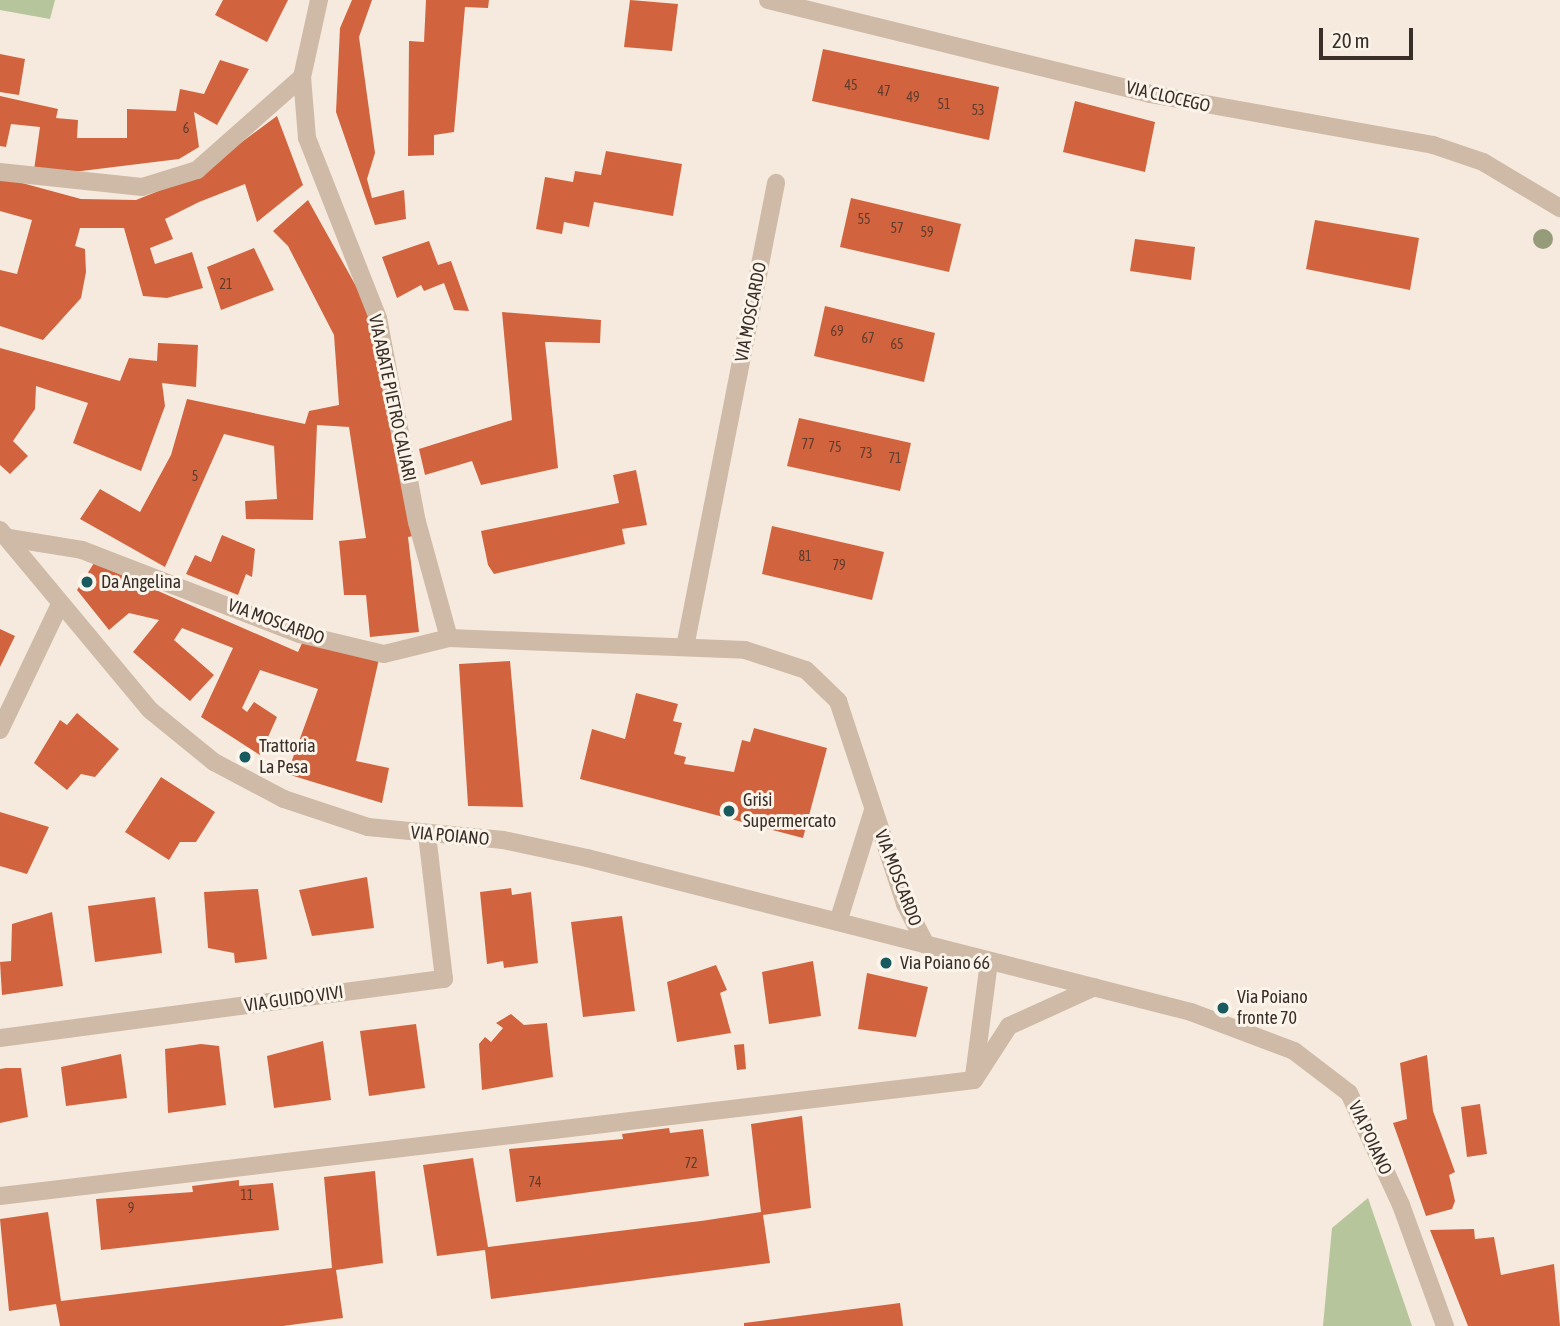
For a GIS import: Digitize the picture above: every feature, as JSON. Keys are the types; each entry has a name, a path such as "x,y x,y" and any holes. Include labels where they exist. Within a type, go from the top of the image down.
{"street":[{"name":"VIA ABATE PIETRO CALIARI","path":"319,0 302,78 307,138 378,318 417,522 449,638"},
{"name":"VIA CLOCEGO","path":"768,0 1150,94 1433,145 1483,162 1560,208"},
{"path":"0,172 142,187 197,170 302,78"},
{"name":"VIA MOSCARDO","path":"685,647 776,183"},
{"name":"VIA POIANO","path":"5,534 82,550"},
{"name":"VIA POIANO","path":"5,534 150,710 214,762 284,799 368,827 427,835 503,840 575,855 1191,1012 1294,1051 1349,1093 1401,1205 1445,1326"},
{"name":"VIA MOSCARDO","path":"82,550 300,634 384,654 449,638 745,650 806,670 838,701 905,904 926,945"},
{"path":"0,730 60,604"},
{"name":"VIA MOSCARDO","path":"838,922 873,810"},
{"name":"VIA GUIDO VIVI","path":"0,1038 444,979 427,835"},
{"path":"974,1080 989,962"},
{"path":"974,1080 1009,1026 1096,987"},
{"path":"0,1196 974,1080"}],"green space":[{"path":"0,0 55,0 50,19 0,10"},
{"path":"1368,1198 1412,1326 1323,1326 1332,1228"}],"building":[{"path":"223,0 288,0 267,42 215,15"},
{"path":"352,0 372,0 359,37 375,153 367,179 372,198 404,190 406,219 375,225 336,112 340,28"},
{"path":"426,0 489,0 488,8 465,7 454,132 434,135 434,155 408,156 409,41 424,42"},
{"path":"630,0 678,4 672,51 624,47"},
{"path":"823,49 999,87 989,140 812,101"},
{"path":"0,54 25,59 19,95 0,92"},
{"path":"220,60 249,69 217,125 194,112 199,147 179,159 57,174 34,170 40,127 11,124 6,147 0,146 0,96 58,109 56,118 78,120 77,138 127,138 127,109 176,111 180,89 204,94"},
{"path":"1075,101 1155,122 1145,172 1063,152"},
{"path":"277,116 303,185 257,222 245,184 199,202 165,219 173,239 150,248 155,264 192,252 203,288 167,298 143,296 124,228 80,228 75,246 85,249 86,272 81,298 43,340 0,326 0,270 17,274 32,220 0,211 0,177 81,199 136,200 196,176"},
{"path":"606,151 682,164 673,216 594,202 589,227 564,222 562,234 536,229 545,177 573,182 575,171 601,175"},
{"path":"851,198 961,224 949,272 840,247"},
{"path":"308,200 366,304 377,341 413,536 408,537 419,632 370,637 366,595 344,595 339,541 366,538 349,427 317,425 313,520 246,519 245,501 277,499 274,446 224,434 165,567 80,519 100,489 140,512 171,455 187,399 305,424 309,411 339,405 334,335 288,246 273,231"},
{"path":"1315,220 1419,238 1410,290 1306,269"},
{"path":"1135,239 1195,247 1191,280 1130,271"},
{"path":"429,241 438,265 451,261 469,311 454,310 444,283 424,291 421,285 397,298 382,257"},
{"path":"254,248 274,290 221,310 207,267"},
{"path":"825,306 935,333 924,382 814,356"},
{"path":"502,312 601,320 600,343 545,342 558,468 481,485 472,461 425,475 419,449 512,420"},
{"path":"158,343 198,345 196,387 162,383 165,406 141,471 73,443 88,403 36,386 35,409 13,441 28,456 10,474 0,465 0,348 120,381 129,358 157,361"},
{"path":"799,418 911,443 900,491 787,466"},
{"path":"636,470 647,525 622,529 625,544 494,574 488,565 481,531 619,503 613,475"},
{"path":"772,526 884,552 872,600 762,574"},
{"path":"222,535 255,549 252,577 246,574 238,595 186,574 195,555 211,562"},
{"path":"94,563 298,652 303,641 379,659 356,761 389,768 382,803 287,774 318,689 260,670 242,708 247,712 254,702 277,717 260,755 201,717 233,648 182,628 174,640 214,675 190,701 133,652 159,620 129,613 109,630 77,590"},
{"path":"0,629 15,636 0,667"},
{"path":"510,661 523,807 468,806 459,664"},
{"path":"636,693 678,704 673,721 682,723 674,754 686,757 684,764 734,772 742,740 750,742 754,728 827,748 803,838 580,779 592,729 625,739"},
{"path":"77,713 119,749 95,777 81,774 67,790 34,763 60,720 67,725"},
{"path":"161,777 215,812 196,842 180,842 169,860 125,832"},
{"path":"0,812 49,827 27,874 0,866"},
{"path":"367,877 374,928 312,936 299,890"},
{"path":"511,888 512,895 531,892 538,963 504,968 503,961 487,964 480,892"},
{"path":"258,889 267,959 235,963 234,953 208,948 204,892"},
{"path":"155,897 162,953 95,962 88,906"},
{"path":"52,912 63,986 2,995 0,962 11,961 12,924"},
{"path":"622,916 635,1011 583,1017 571,922"},
{"path":"813,961 821,1016 769,1024 762,972"},
{"path":"716,965 727,990 720,993 731,1033 677,1042 667,982"},
{"path":"867,973 928,987 916,1037 858,1029"},
{"path":"511,1014 524,1025 547,1023 553,1077 482,1090 479,1044 485,1037 491,1042 503,1028 496,1023"},
{"path":"416,1024 425,1088 369,1096 360,1031"},
{"path":"323,1041 331,1100 274,1108 267,1056"},
{"path":"201,1044 219,1046 226,1105 168,1113 165,1049"},
{"path":"744,1044 746,1069 737,1070 734,1045"},
{"path":"121,1054 127,1098 66,1106 61,1067"},
{"path":"1427,1055 1433,1111 1455,1172 1449,1175 1455,1201 1452,1209 1426,1216 1393,1123 1407,1119 1400,1063"},
{"path":"21,1068 28,1117 0,1123 0,1069"},
{"path":"1480,1104 1487,1154 1467,1157 1461,1107"},
{"path":"802,1116 811,1208 763,1215 770,1263 491,1299 485,1250 437,1256 423,1165 473,1158 488,1247 701,1221 761,1212 751,1124"},
{"path":"669,1128 670,1133 703,1129 709,1176 516,1202 509,1149 623,1139 622,1134"},
{"path":"375,1171 383,1263 336,1270 343,1318 283,1326 60,1326 56,1304 9,1311 0,1219 48,1212 61,1301 332,1268 324,1177"},
{"path":"239,1180 239,1186 273,1183 279,1230 101,1250 96,1199 193,1192 192,1186"},
{"path":"1474,1229 1475,1239 1494,1237 1501,1275 1554,1264 1560,1326 1468,1326 1430,1230"},
{"path":"900,1303 903,1326 744,1326 744,1323"}],"place":[{"name":"Da Angelina","path":"87,582"},
{"name":"Trattoria La Pesa","path":"245,757"},
{"name":"Grisi Supermercato","path":"729,811"},
{"name":"Via Poiano 66","path":"886,963"},
{"name":"Via Poiano fronte 70","path":"1223,1008"}]}
